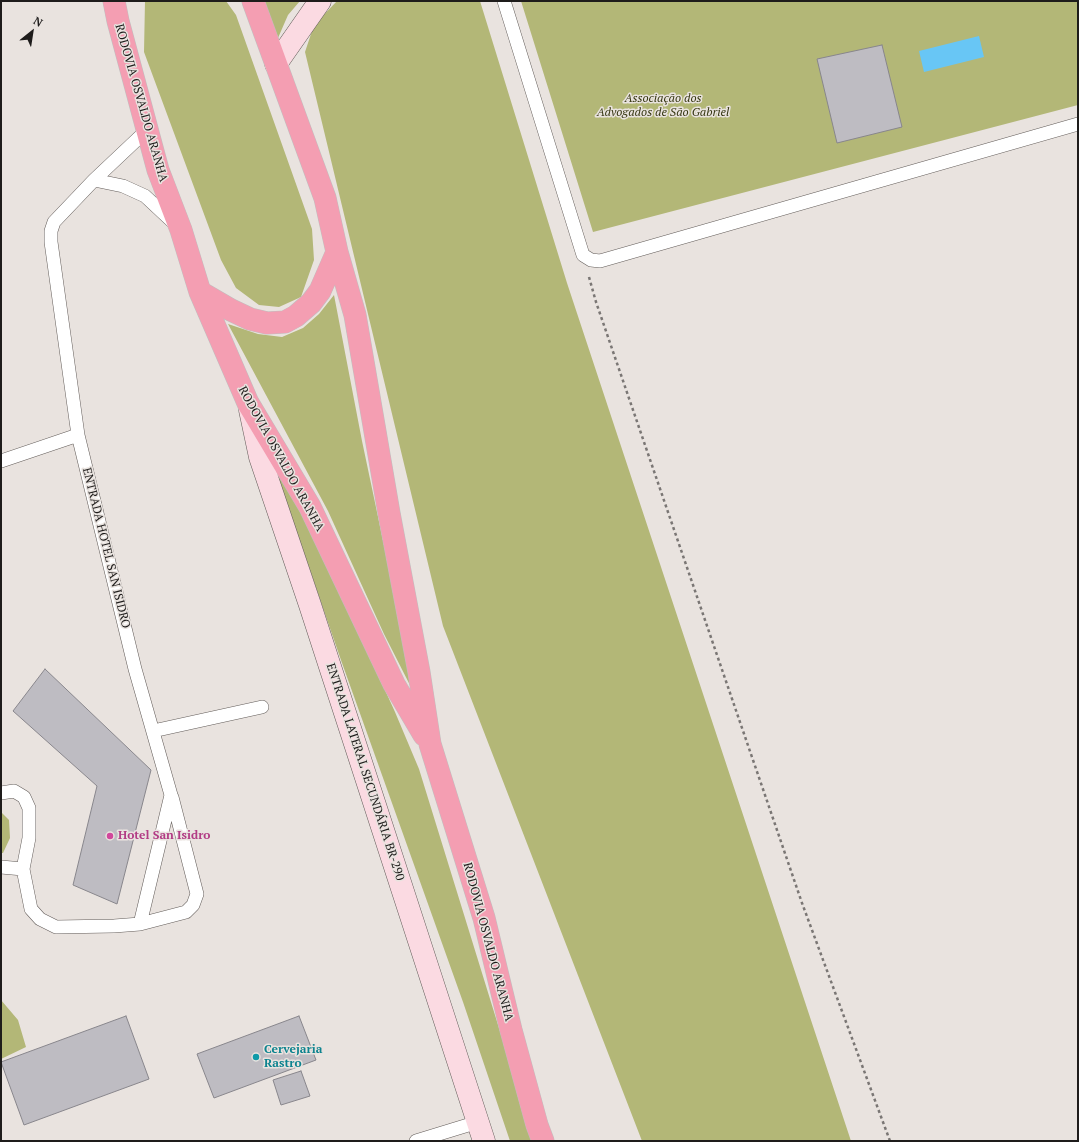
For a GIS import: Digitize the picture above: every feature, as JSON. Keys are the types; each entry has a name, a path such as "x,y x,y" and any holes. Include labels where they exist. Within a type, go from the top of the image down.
{"highway":[{"name":"RODOVIA OSVALDO ARANHA","path":"114,1 158,170 181,230 200,292 248,403 310,507 394,684 430,744"},
{"path":"124,42 131,1"},
{"name":"RODOVIA OSVALDO ARANHA","path":"253,1 325,198 337,252 355,315 389,513 420,672 430,744 484,918 511,1030 537,1125 543,1141"},
{"path":"200,292 250,319 267,323 285,322 296,316 311,302 320,290 337,252"}],"main road":[{"path":"276,64 320,1"},
{"name":"ENTRADA LATERAL SECUNDÁRIA BR-290","path":"248,403 260,457 313,612 481,1131"}],"lane":[{"path":"504,1 583,255 591,260 600,261 1078,124"},
{"name":"ENTRADA HOTEL SAN ISIDRO","path":"140,924 171,796 135,669 78,435 51,242 51,231 54,222 94,180 147,130"},
{"path":"94,180 123,186 145,196 181,230"},
{"path":"1,461 78,435"},
{"path":"153,731 262,707"},
{"path":"1,793 14,792 24,797 29,808 29,838 23,869 31,909 40,920 56,927 140,924 186,912 193,905 197,894 171,796"},
{"path":"1,867 23,869"},
{"path":"416,1141 481,1131"}],"path":[{"path":"583,255 599,310 800,895 890,1141"}],"green space":[{"path":"145,1 226,1 236,15 312,229 314,260 301,297 279,307 259,305 236,288 221,260 144,52"},
{"path":"263,1 300,1 288,15 278,38"},
{"path":"337,1 480,1 567,283 851,1141 642,1141 443,626 305,52 314,25"},
{"name":"Associação dos Advogados de São Gabriel","path":"521,1 1078,1 1078,105 593,232"},
{"path":"334,295 362,441 416,697 384,634 328,511 228,324 258,334 282,337 303,328 319,314"},
{"path":"266,443 339,589 395,712 419,769 535,1141 510,1141 463,1002 342,663"},
{"path":"1,812 9,820 10,838 3,853 1,853"},
{"path":"1,1000 18,1020 26,1047 1,1059"}],"water":[{"path":"979,36 984,57 924,72 919,51"}],"building":[{"path":"882,45 902,127 837,143 817,59"},
{"name":"Hotel San Isidro","path":"45,669 151,770 117,904 73,885 97,786 13,711"},
{"path":"126,1016 149,1079 24,1125 1,1062"},
{"name":"Cervejaria Rastro","path":"299,1016 316,1060 214,1098 197,1054"},
{"path":"301,1071 310,1096 281,1105 273,1080"}],"place":[{"name":"Hotel San Isidro","path":"110,836"},
{"name":"Cervejaria Rastro","path":"256,1057"}]}
